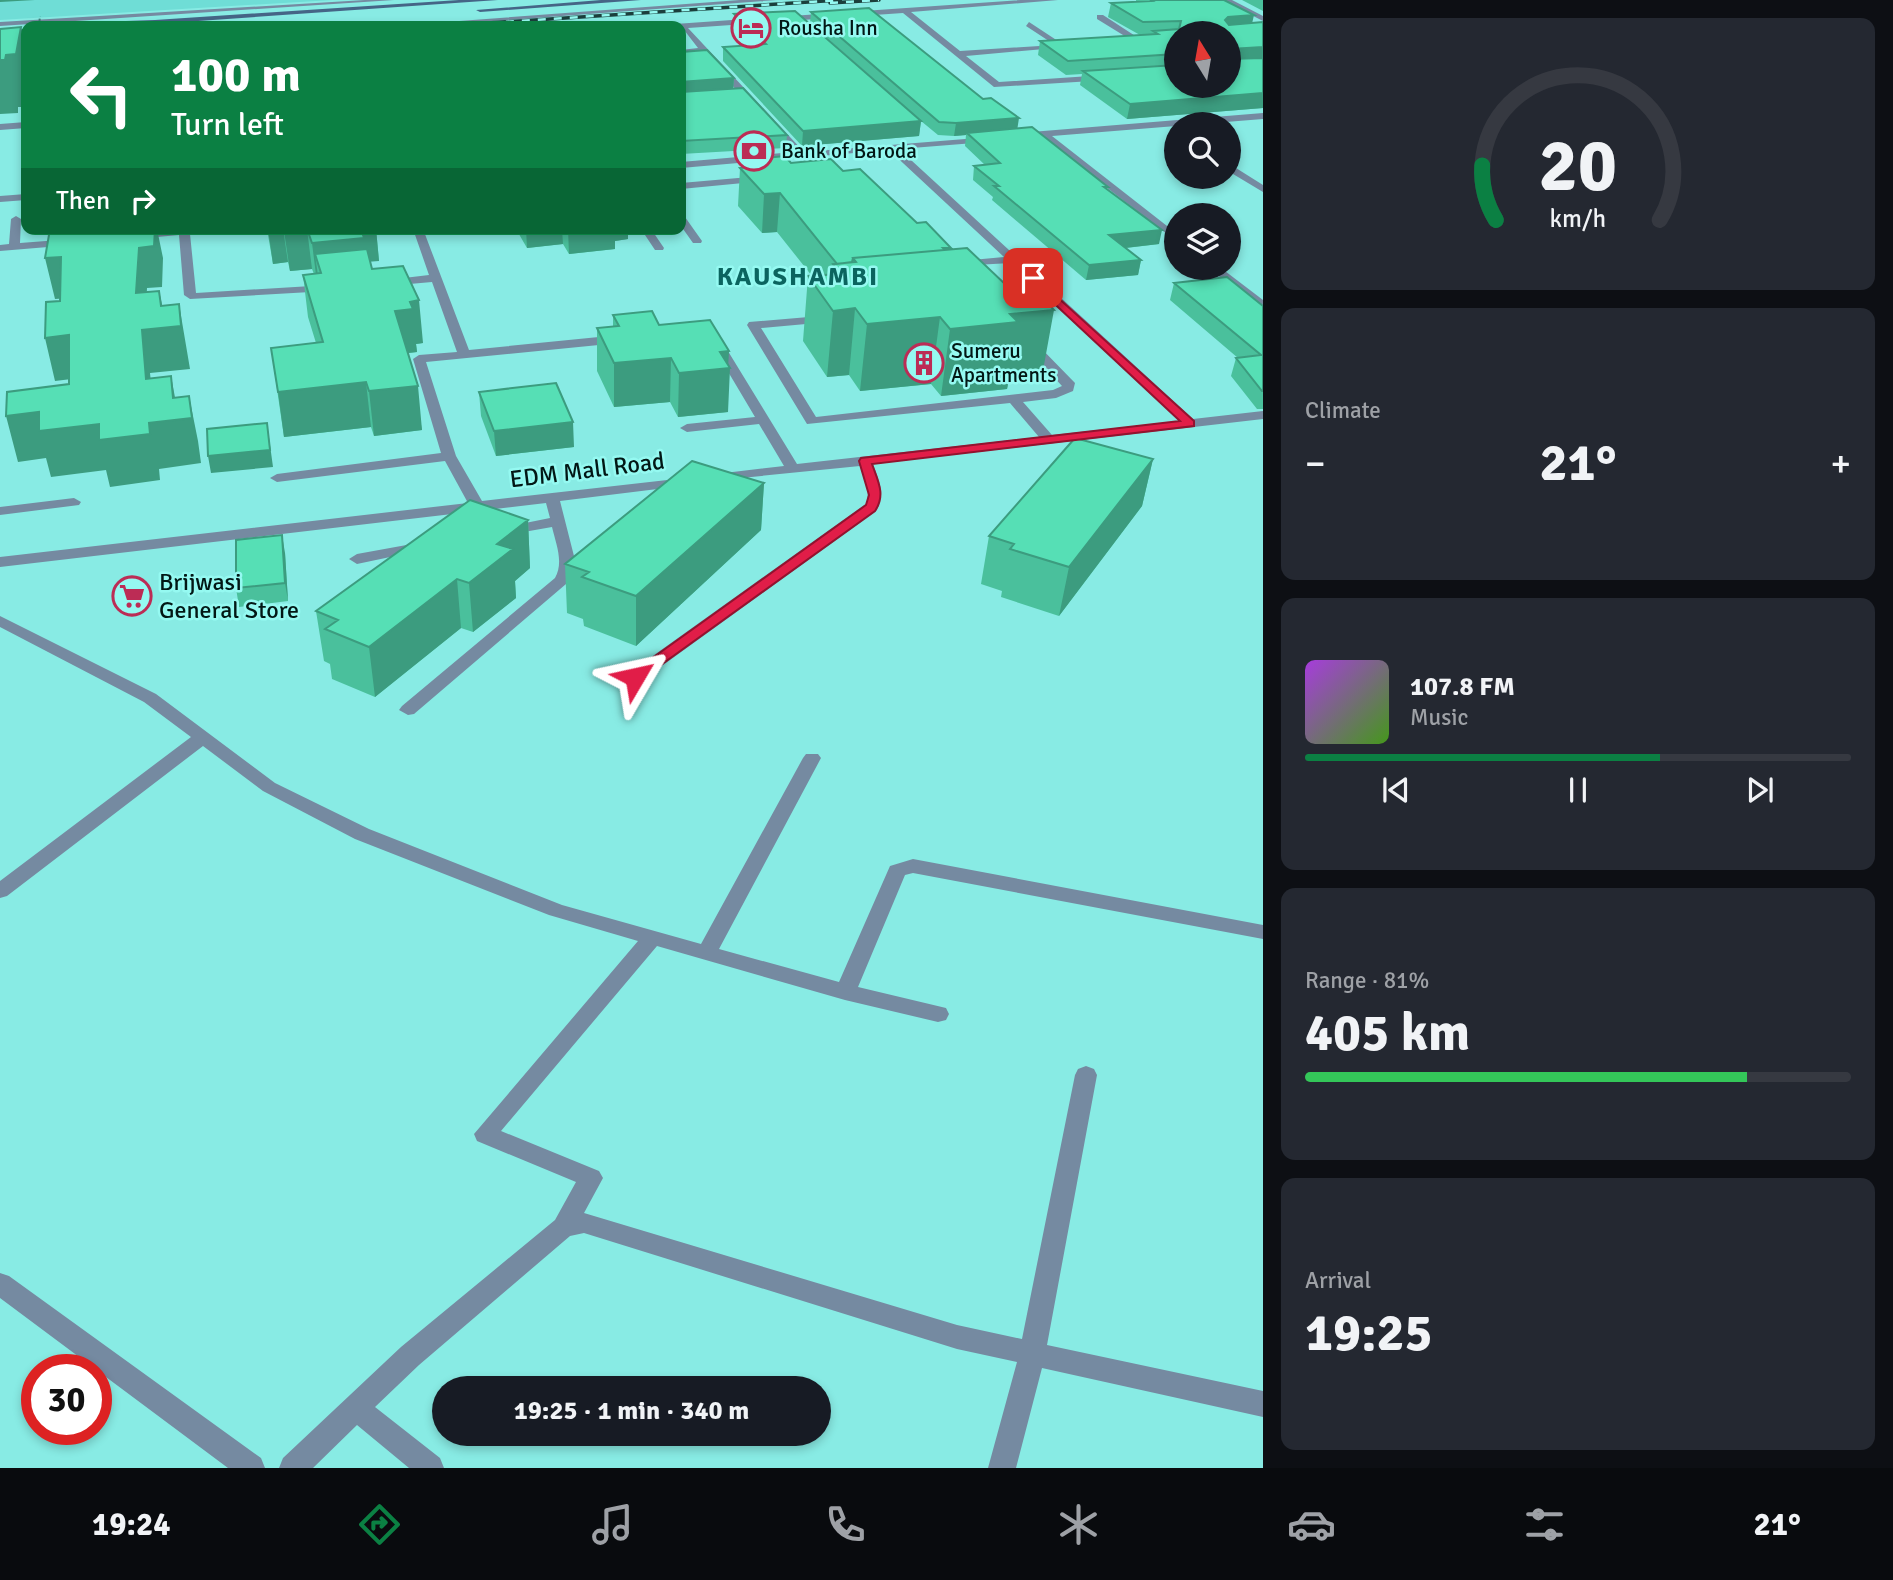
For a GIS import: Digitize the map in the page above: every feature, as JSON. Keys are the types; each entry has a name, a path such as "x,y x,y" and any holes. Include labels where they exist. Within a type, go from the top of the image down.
{"main road":[{"path":"170,21 495,0"},
{"path":"318,21 637,0"},
{"path":"0,28 21,29"}],"street":[{"path":"468,21 773,0"},
{"path":"686,26 1054,0"},
{"path":"1226,0 1263,19"},
{"path":"904,10 997,85 1121,77"},
{"path":"1100,17 1139,41"},
{"path":"795,18 808,30"},
{"path":"1029,24 1063,47"},
{"path":"686,32 802,155"},
{"path":"1126,42 1151,40"},
{"path":"956,54 1075,46"},
{"path":"686,52 705,50"},
{"path":"733,96 746,95"},
{"path":"1241,118 1263,116"},
{"path":"686,165 1164,124"},
{"path":"0,127 21,125"},
{"path":"926,134 936,142"},
{"path":"1043,134 1164,229"},
{"path":"891,147 1190,423"},
{"path":"783,156 798,170"},
{"path":"1241,175 1263,189"},
{"path":"686,186 776,178"},
{"path":"0,199 21,197"},
{"path":"0,221 21,219 14,247"},
{"path":"686,226 697,241"},
{"path":"119,238 152,235"},
{"path":"184,235 190,295 194,297 207,299 341,287"},
{"path":"420,235 464,354"},
{"path":"650,235 659,248"},
{"path":"0,248 79,241"},
{"path":"962,274 953,265 1013,260"},
{"path":"368,284 435,278"},
{"path":"1229,280 1263,306"},
{"path":"837,317 753,325 812,421 1056,394 1068,388 1069,383 1025,338"},
{"path":"710,331 793,469"},
{"path":"477,506 449,456 419,359 635,337"},
{"path":"1014,399 1049,440"},
{"name":"EDM Mall Road","path":"0,562 1263,415"},
{"path":"687,428 764,420"},
{"path":"277,478 449,456"},
{"path":"635,677 871,508 876,501 876,495 865,461"},
{"path":"408,710 561,581 567,570 567,560 552,497"},
{"path":"0,511 74,502"},
{"path":"491,534 558,521"},
{"path":"357,559 437,544"},
{"path":"0,621 149,698 269,788 362,834 556,910 845,992 938,1014"},
{"path":"0,891 202,738"},
{"path":"706,951 812,758"},
{"path":"845,992 897,871 905,866 1263,932"},
{"path":"565,1227 591,1178 485,1134 653,937"},
{"path":"1002,1468 1032,1356 1086,1075"},
{"path":"293,1468 410,1356 565,1227 574,1223 583,1223 957,1337 1032,1356 1263,1405"},
{"path":"0,1284 251,1468"},
{"path":"356,1408 430,1468"}],"lane":[{"path":"254,0 258,8"},
{"path":"90,21 391,0"},
{"path":"0,28 21,26"}],"path":[{"path":"40,16 40,21"}],"shaded area":[{"path":"0,0 333,0 0,20"}],"building":[{"path":"1150,0 1224,0 1254,15 1228,17 1226,21 1143,22 1111,3 1152,1"},
{"path":"869,8 983,99 991,98 1019,118 939,122 811,12"},
{"path":"795,11 921,121 803,131 723,47 766,44 734,14"},
{"path":"1263,22 1263,47 1241,48 1241,24"},
{"path":"21,27 16,54 6,55 5,60 0,60 0,29"},
{"path":"1164,30 1164,55 1068,61 1040,41 1158,34 1153,31"},
{"path":"707,50 734,78 686,82 686,52"},
{"path":"1263,58 1263,93 1241,95 1241,59"},
{"path":"1164,66 1164,98 1203,98 1130,104 1083,71"},
{"path":"743,88 787,135 686,141 686,92"},
{"path":"1032,127 1108,187 1104,187 1162,230 1109,235 1141,260 1089,265 994,186 999,186 974,166 1000,163 967,133"},
{"path":"785,156 791,163 831,159 843,171 860,169 917,223 926,222 951,248 853,258 852,262 837,264 780,193 764,194 740,168 753,167 746,160"},
{"path":"49,235 155,235 154,246 139,248 136,293 159,291 161,306 179,304 181,326 142,330 146,379 171,376 173,398 189,396 192,418 149,423 150,434 99,440 99,424 39,431 39,412 6,416 7,392 69,384 69,335 45,338 46,302 60,301 61,257 45,258"},
{"path":"309,235 363,235 364,238 312,243"},
{"path":"967,248 1007,286 1029,284 1054,310 1010,314 1018,322 950,329 940,317 867,324 855,308 833,311 808,276 840,274 833,264 856,262 853,258"},
{"path":"367,249 372,269 403,266 419,300 410,302 413,309 395,311 418,386 369,391 366,382 278,392 271,348 323,342 303,275 321,273 315,254"},
{"path":"1231,280 1263,306 1263,391 1236,358 1261,355 1174,283"},
{"path":"652,311 659,325 710,320 729,351 720,352 730,368 679,373 671,358 614,363 597,328 619,326 613,315"},
{"path":"556,383 573,422 494,431 479,392"},
{"path":"267,423 270,450 208,456 207,429"},
{"path":"1075,438 1153,459 1069,567 1010,549 1014,544 989,536"},
{"path":"692,461 764,483 636,596 582,577 589,572 565,564"},
{"path":"470,500 528,520 497,544 513,549 469,583 457,579 369,647 325,629 338,620 316,611"},
{"path":"282,535 285,583 236,588 236,540"}],"railway":[{"path":"519,21 840,0"},
{"path":"830,3 879,0"}],"place":[{"name":"Rousha Inn","path":"751,28"},
{"name":"Bank of Baroda","path":"754,151"},
{"name":"Sumeru Apartments","path":"924,363"},
{"name":"Brijwasi General Store","path":"132,596"}],"district":[{"name":"KAUSHAMBI","path":"798,277"}],"route":[{"path":"635,677 871,508 876,501 876,495 865,461 1190,423 1033,278"}]}
